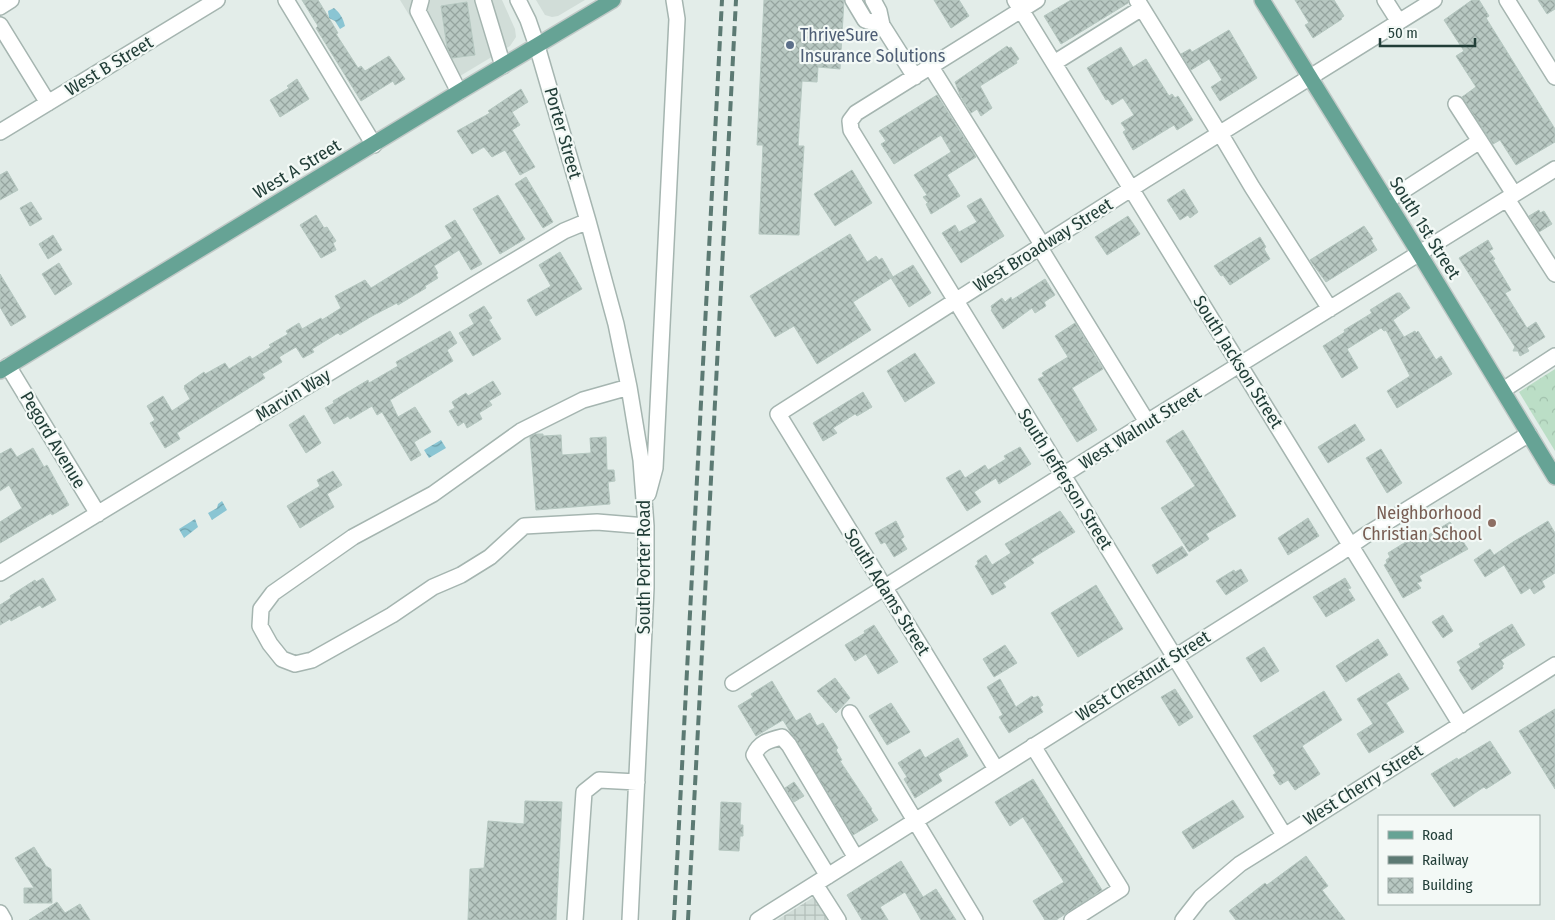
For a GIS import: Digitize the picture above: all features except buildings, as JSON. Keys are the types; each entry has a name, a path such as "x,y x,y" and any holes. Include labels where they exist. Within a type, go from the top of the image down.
{"main road":[{"name":"West A Street","path":"4,368 613,0"},
{"name":"South 1st Street","path":"1262,0 1555,476"}],"street":[{"path":"0,7 11,0"},
{"name":"West B Street","path":"0,132 217,0"},
{"path":"286,0 374,145"},
{"path":"421,0 418,11 459,92"},
{"path":"483,0 503,66"},
{"name":"Porter Street","path":"518,0 528,20 537,46 588,220"},
{"path":"645,507 655,468 676,28 674,0"},
{"path":"853,0 865,20 877,23 914,77 1018,5 1037,0"},
{"path":"873,0 879,11 877,23"},
{"path":"1385,0 1398,22"},
{"name":"West Broadway Street","path":"778,414 1220,133 1434,0"},
{"path":"1508,0 1555,76"},
{"path":"1054,63 1140,4 1276,225 1330,308"},
{"name":"South Jackson Street","path":"1018,5 1461,725"},
{"path":"0,25 48,103"},
{"path":"931,67 1147,422"},
{"name":"South Jefferson Street","path":"914,77 856,113 850,121 850,130 1284,835"},
{"path":"1456,104 1480,141 1555,274"},
{"path":"1386,201 1480,141"},
{"name":"West Walnut Street","path":"733,683 1063,477 1147,422 1555,169"},
{"name":"South Porter Road","path":"588,220 616,324 629,387 641,460 645,507 646,588 630,920"},
{"name":"Marvin Way","path":"0,573 477,282 564,231 588,220"},
{"path":"1503,390 1555,356"},
{"name":"Pegord Avenue","path":"4,368 98,514"},
{"path":"629,387 583,400 521,431 433,494 353,538 273,593 261,609 260,626 270,644 282,659 295,664 312,660 392,615 433,587 461,575 482,562 524,526 596,522 646,526"},
{"name":"South Adams Street","path":"778,414 996,769"},
{"name":"West Chestnut Street","path":"758,920 1528,434"},
{"name":"West Cherry Street","path":"1183,920 1201,897 1240,864 1555,665"},
{"path":"850,713 975,920"},
{"path":"838,920 822,880 754,756 757,748 770,740 782,737 789,745 856,858"},
{"path":"1033,746 1121,889 1072,920"},
{"path":"575,920 584,792 599,780 637,782"},
{"path":"0,913 4,920"}],"shaded area":[{"path":"400,0 502,0 515,29 516,37 510,46 450,82"},
{"path":"536,0 585,0 558,16 552,17 545,15"},
{"path":"814,897 828,920 777,920"}],"green space":[{"path":"1555,369 1555,451 1519,392"}],"water":[{"path":"334,8 341,16 345,26 340,29 335,21 329,18 328,11"},
{"path":"441,440 446,448 429,458 424,450"},
{"path":"222,501 227,510 212,520 208,513 217,508 218,504"},
{"path":"195,519 198,527 184,538 179,529"}],"railway":[{"path":"674,920 722,0"},
{"path":"688,920 736,0"}],"place":[{"name":"ThriveSure Insurance Solutions","path":"790,45"},
{"name":"Neighborhood Christian School","path":"1492,523"}]}
